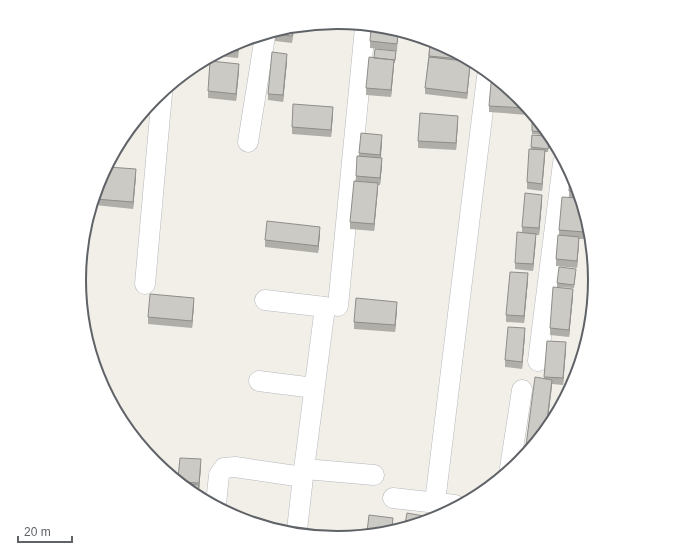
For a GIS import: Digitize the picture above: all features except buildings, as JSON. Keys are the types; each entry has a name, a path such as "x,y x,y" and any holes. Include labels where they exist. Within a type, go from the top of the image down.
{"street":[{"path":"338,306 365,31"},
{"path":"248,142 263,40"},
{"path":"435,502 488,80"},
{"path":"145,284 161,101"},
{"path":"538,361 562,170"},
{"path":"265,300 325,307 297,528"},
{"path":"259,381 314,388"},
{"path":"511,460 522,390"},
{"path":"216,500 219,475 224,468 235,467 304,473 374,475"},
{"path":"393,498 450,504"}]}
